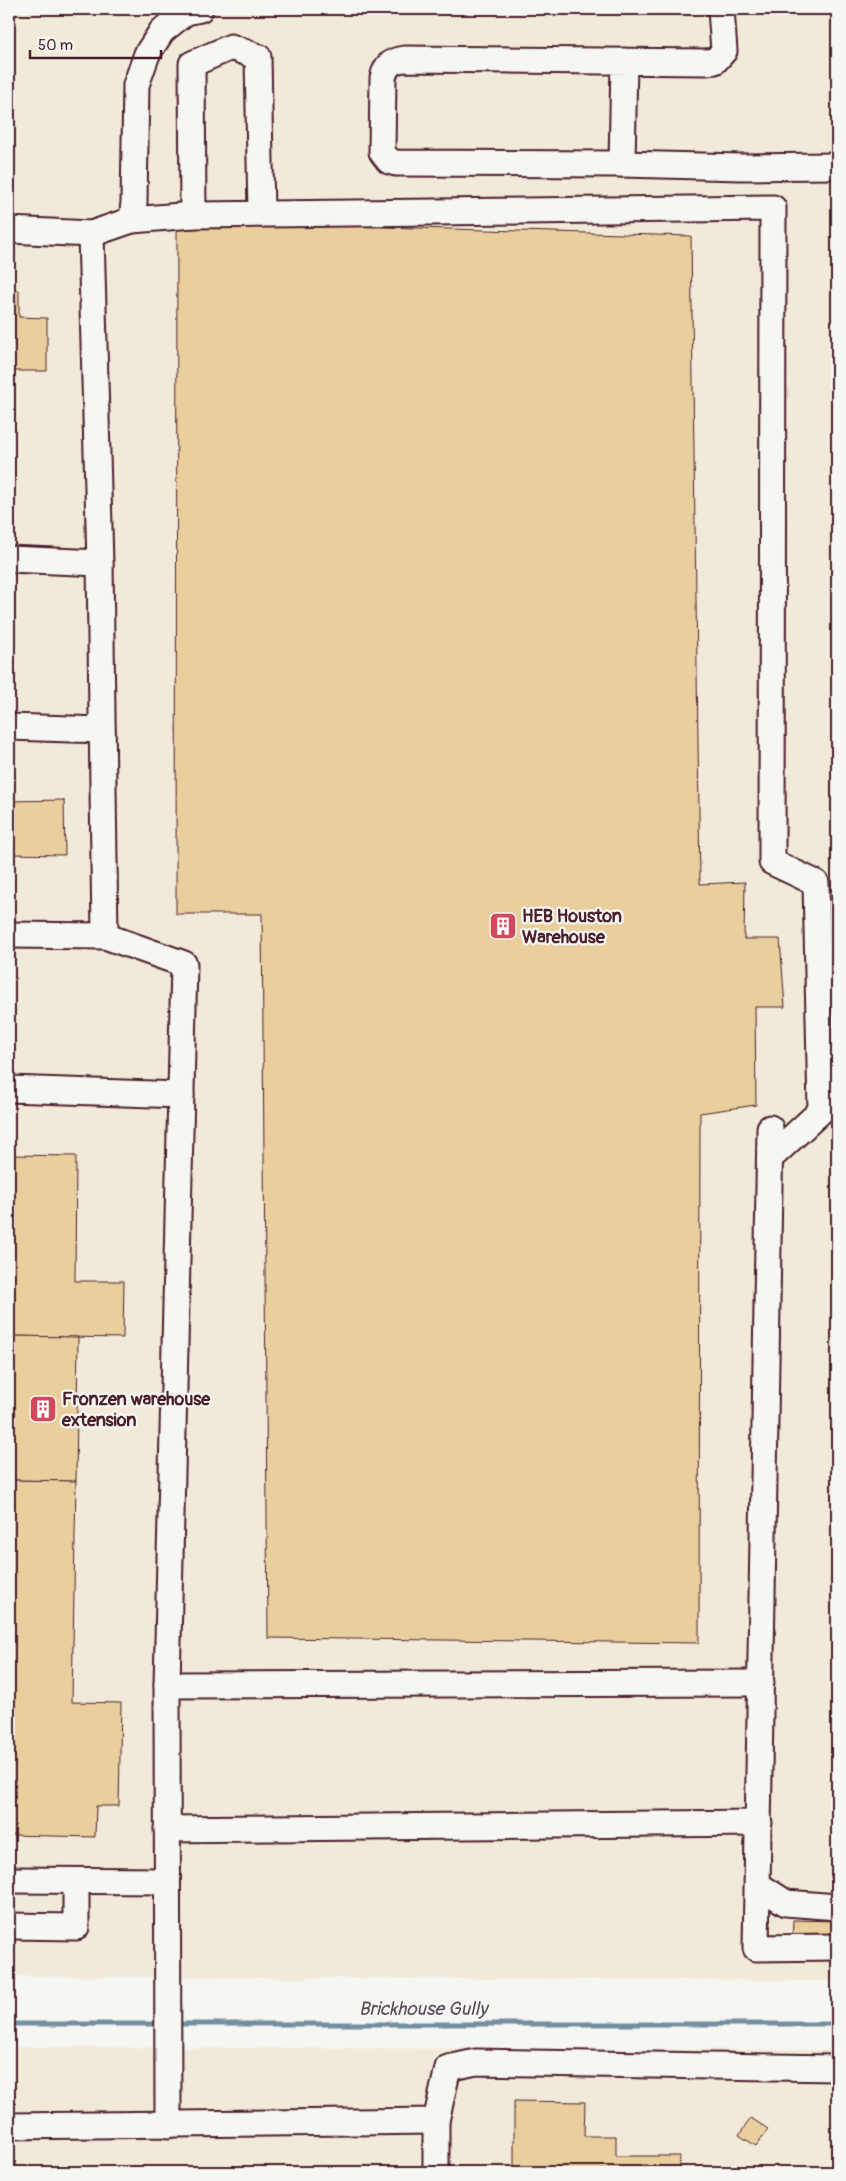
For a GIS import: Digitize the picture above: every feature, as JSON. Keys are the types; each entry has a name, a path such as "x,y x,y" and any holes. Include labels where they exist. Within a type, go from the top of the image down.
{"lane":[{"path":"132,220 136,85 147,54 162,31 186,12 200,9"},
{"path":"721,9 724,51 715,61 404,58 393,61 385,68 383,78 382,152 389,161 396,163 622,164 741,167 837,166"},
{"path":"724,40 733,25 734,9"},
{"path":"193,215 192,64 231,47 258,57 261,214"},
{"path":"622,164 624,61"},
{"path":"9,230 91,234 132,220 193,215 772,208 772,862 816,883 821,1111 770,1158"},
{"path":"91,234 100,563 104,936"},
{"path":"9,559 100,563"},
{"path":"9,727 102,730"},
{"path":"9,935 104,936 184,964 167,1685 168,2125"},
{"path":"9,1089 181,1095"},
{"path":"770,1128 756,1948 837,1947"},
{"path":"167,1685 761,1683"},
{"path":"166,1829 759,1823"},
{"path":"9,1880 167,1881"},
{"path":"9,1926 76,1927 76,1881"},
{"path":"758,1885 786,1904 837,1907"},
{"path":"436,2172 436,2122 448,2068 476,2062 837,2068"},
{"path":"9,2126 436,2122"}],"shaded area":[{"path":"9,9 837,9 837,1981 9,1976"},
{"path":"9,2047 837,2050 837,2172 9,2172"}],"building":[{"name":"HEB Houston Warehouse","path":"177,221 691,236 700,884 745,882 744,939 780,939 785,1007 755,1007 756,1105 700,1113 699,1643 268,1638 262,914 176,914"},
{"path":"9,290 19,290 19,317 47,318 47,371 9,371"},
{"path":"64,800 65,855 9,854 9,801"},
{"path":"9,1155 76,1156 75,1281 124,1281 123,1338 9,1336"},
{"name":"Fronzen warehouse extension","path":"9,1336 78,1337 76,1481 9,1480"},
{"path":"9,1480 76,1481 72,1702 121,1703 119,1806 96,1806 95,1837 9,1835"},
{"path":"793,1920 837,1921 837,1944 792,1943"},
{"path":"514,2101 585,2102 584,2136 616,2136 616,2156 680,2156 679,2172 514,2172"},
{"path":"751,2118 768,2129 756,2146 739,2135"}],"waterway":[{"name":"Brickhouse Gully","path":"9,2024 161,2024"},
{"name":"Brickhouse Gully","path":"174,2024 837,2024"}],"place":[{"name":"HEB Houston Warehouse","path":"503,926"},
{"name":"Fronzen warehouse extension","path":"43,1409"}]}
